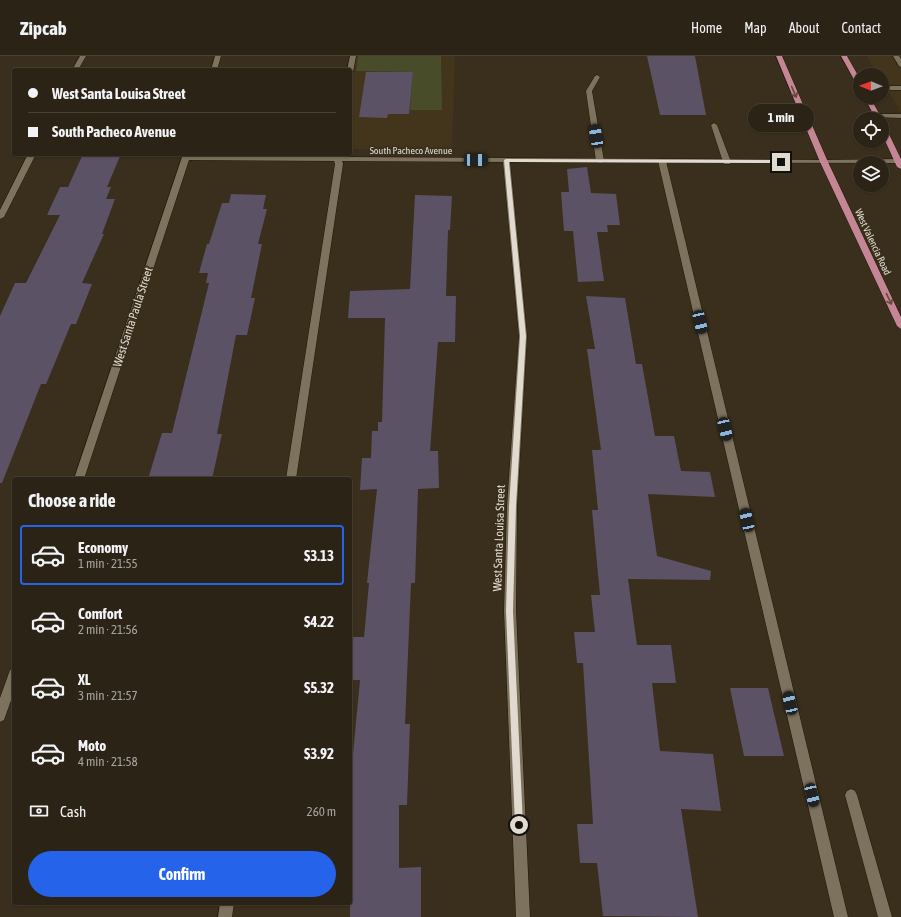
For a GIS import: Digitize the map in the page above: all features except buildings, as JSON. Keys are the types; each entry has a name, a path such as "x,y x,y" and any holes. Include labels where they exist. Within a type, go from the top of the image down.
{"main road":[{"name":"West Valencia Road","path":"779,56 824,162 901,326"},
{"path":"844,56 853,72"},
{"path":"889,140 900,163"}],"street":[{"path":"77,68 83,56"},
{"path":"215,68 218,56"},
{"path":"351,68 353,56"},
{"path":"896,56 901,64"},
{"path":"597,77 589,91 600,161"},
{"path":"889,88 901,88"},
{"path":"889,117 901,116"},
{"path":"714,125 727,162"},
{"path":"0,217 31,156"},
{"name":"South Pacheco Avenue","path":"186,156 900,163"},
{"name":"West Santa Paula Street","path":"80,477 186,156"},
{"path":"291,477 339,164 337,157"},
{"name":"West Santa Louisa Street","path":"506,160 523,336 512,506 510,611 523,917"},
{"path":"662,161 841,917"},
{"path":"0,716 12,680"},
{"path":"851,795 885,917"},
{"path":"225,917 227,905"}],"shaded area":[{"path":"354,56 455,56 452,149 352,149 352,68"},
{"path":"867,56 901,56 901,112 889,92 889,68 874,68"}],"green space":[{"path":"358,56 441,56 442,110 410,110 413,72 356,71"}],"route":[{"path":"519,825 510,611 512,506 523,336 506,160 781,162"}]}
